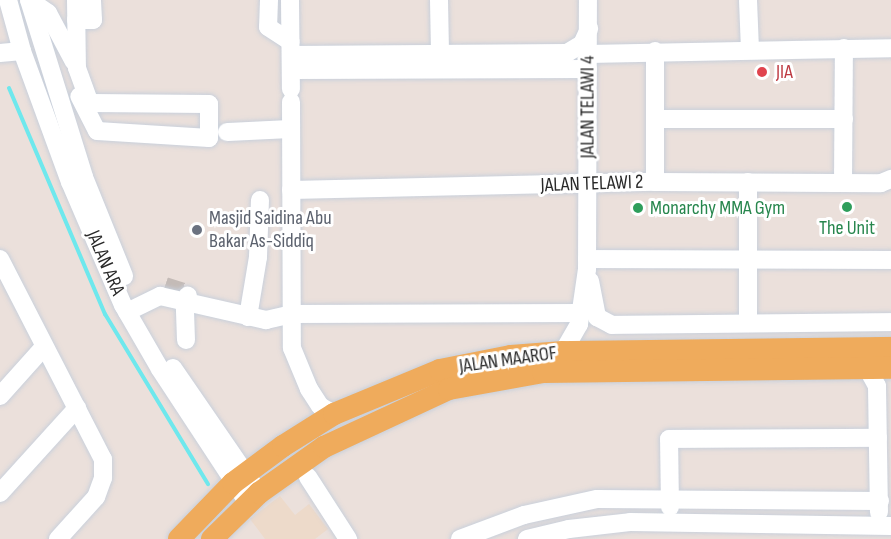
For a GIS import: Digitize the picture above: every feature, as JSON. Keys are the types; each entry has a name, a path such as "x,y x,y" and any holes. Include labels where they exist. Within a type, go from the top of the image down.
{"main road":[{"name":"JALAN MAAROF","path":"179,539 239,479 334,414 440,370 511,356 620,351 886,363"},
{"name":"JALAN MAAROF","path":"212,539 254,498 324,447 449,389 514,375 886,363"}],"street":[{"path":"0,21 7,0"},
{"name":"JALAN ARA","path":"7,0 70,182 130,306 169,362 239,479 254,498"},
{"path":"29,0 93,20 92,0"},
{"name":"JALAN ARA","path":"29,0 84,177 130,306"},
{"path":"61,10 76,0"},
{"path":"269,0 268,27 291,72"},
{"path":"290,0 292,348 298,369 320,406 334,414"},
{"path":"439,0 440,54"},
{"name":"JALAN TELAWI 4","path":"562,352 577,333 587,264 588,0"},
{"path":"748,0 750,49"},
{"path":"61,10 77,68 90,103 208,104 209,138 97,131 79,96"},
{"path":"61,10 77,68"},
{"path":"291,72 440,54 567,53 582,44 589,29"},
{"path":"0,43 21,45 38,59 55,89"},
{"path":"0,53 21,45"},
{"path":"843,182 844,48"},
{"path":"291,72 588,61 655,51 891,48"},
{"path":"655,51 655,182"},
{"path":"654,118 844,119"},
{"path":"227,137 291,135"},
{"name":"JALAN TELAWI 2","path":"291,190 655,182 881,183 891,179"},
{"path":"748,182 748,323"},
{"path":"248,317 258,257 260,200"},
{"path":"0,259 4,286 43,348 103,459 103,478 89,506 58,539"},
{"path":"891,260 748,260 587,264 597,317 612,325 891,322"},
{"path":"130,306 165,286"},
{"path":"130,306 160,296 188,298 248,317 266,320 292,314 581,313"},
{"path":"186,340 188,298"},
{"path":"612,325 608,337 620,351"},
{"path":"0,396 43,348"},
{"path":"521,516 527,539 610,523 671,521 757,530 885,526 879,501 877,386 886,363"},
{"path":"0,493 77,408"},
{"path":"671,521 669,439 878,438"},
{"path":"308,477 348,539"},
{"path":"460,539 521,516 588,500 670,497 879,501"}],"shaded area":[{"path":"280,496 295,515 309,504 328,529 315,539 265,539 250,519"}],"waterway":[{"path":"9,88 105,314 208,484"}],"tunnel":[{"path":"165,286 183,292"}],"place":[{"name":"JIA","path":"762,72"},
{"name":"The Unit","path":"847,207"},
{"name":"Monarchy MMA Gym","path":"638,208"},
{"name":"Masjid Saidina Abu Bakar As-Siddiq","path":"197,230"}]}
